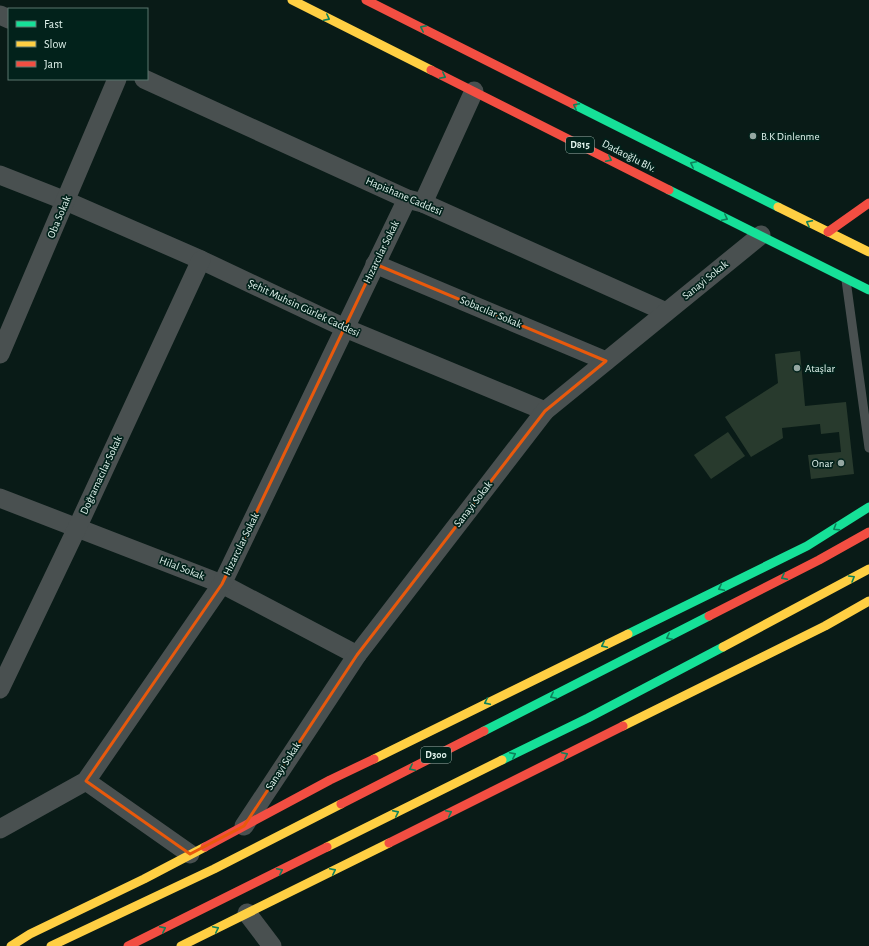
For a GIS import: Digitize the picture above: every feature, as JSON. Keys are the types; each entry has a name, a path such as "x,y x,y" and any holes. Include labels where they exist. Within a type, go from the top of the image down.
{"main road":[{"name":"Dadaoğlu Blv.","path":"292,0 869,290"},
{"name":"Dadaoğlu Blv.","path":"366,0 869,252"},
{"path":"828,232 869,203"},
{"path":"11,946 30,934 144,879 330,780 807,546 869,507"},
{"name":"D300","path":"51,946 214,869 819,560 869,532"},
{"path":"128,946 588,718 869,568"},
{"path":"181,946 825,626 869,600"}],"street":[{"name":"Oba Sokak","path":"0,354 117,80"},
{"name":"Hapishane Caddesi","path":"146,80 666,312"},
{"name":"Hızarcılar Sokak","path":"0,829 86,781 222,584 376,264 415,201 474,91"},
{"name":"Şehit Muhsin Gürlek Caddesi","path":"0,175 66,201 201,260 345,328 545,411"},
{"name":"Sanayi Sokak","path":"244,826 356,655 545,411 760,236"},
{"name":"Doğramacılar Sokak","path":"0,689 77,528 201,260"},
{"name":"Sobacılar Sokak","path":"376,264 606,361"},
{"name":"Hilal Sokak","path":"0,498 222,584 356,655"},
{"path":"86,781 190,854"},
{"path":"247,913 272,946"}],"lane":[{"path":"846,278 869,448"}],"highlighted area":[{"path":"375,264 606,361 545,411 357,655 244,826 190,854 86,781 222,584"}],"building":[{"path":"800,351 805,406 846,402 854,474 811,479 808,455 841,452 839,432 821,434 820,424 782,428 783,438 751,457 725,417 778,383 775,354"},
{"path":"728,432 745,456 711,479 694,455"}],"traffic: fast":[{"path":"573,104 778,207"},
{"path":"669,190 869,290"},
{"path":"628,634 807,546 869,507"},
{"path":"484,731 709,616"},
{"path":"502,760 588,718 723,647"}],"traffic: slow":[{"path":"292,0 431,70"},
{"path":"778,207 869,252"},
{"path":"723,647 869,569"},
{"path":"623,726 825,626 869,601"},
{"path":"374,759 628,634"},
{"path":"327,847 502,760"},
{"path":"51,946 214,869 341,804"},
{"path":"181,946 389,843"},
{"path":"11,946 30,934 144,879 205,847"}],"traffic: jam":[{"path":"366,0 573,104"},
{"path":"431,70 669,190"},
{"path":"828,232 869,203"},
{"path":"709,616 819,560 869,532"},
{"path":"389,843 623,726"},
{"path":"341,804 484,731"},
{"path":"205,847 330,780 374,759"},
{"path":"128,946 327,847"}],"place":[{"name":"B.K Dinlenme","path":"753,136"},
{"name":"Ataşlar","path":"797,368"},
{"name":"Onar","path":"841,463"}]}
